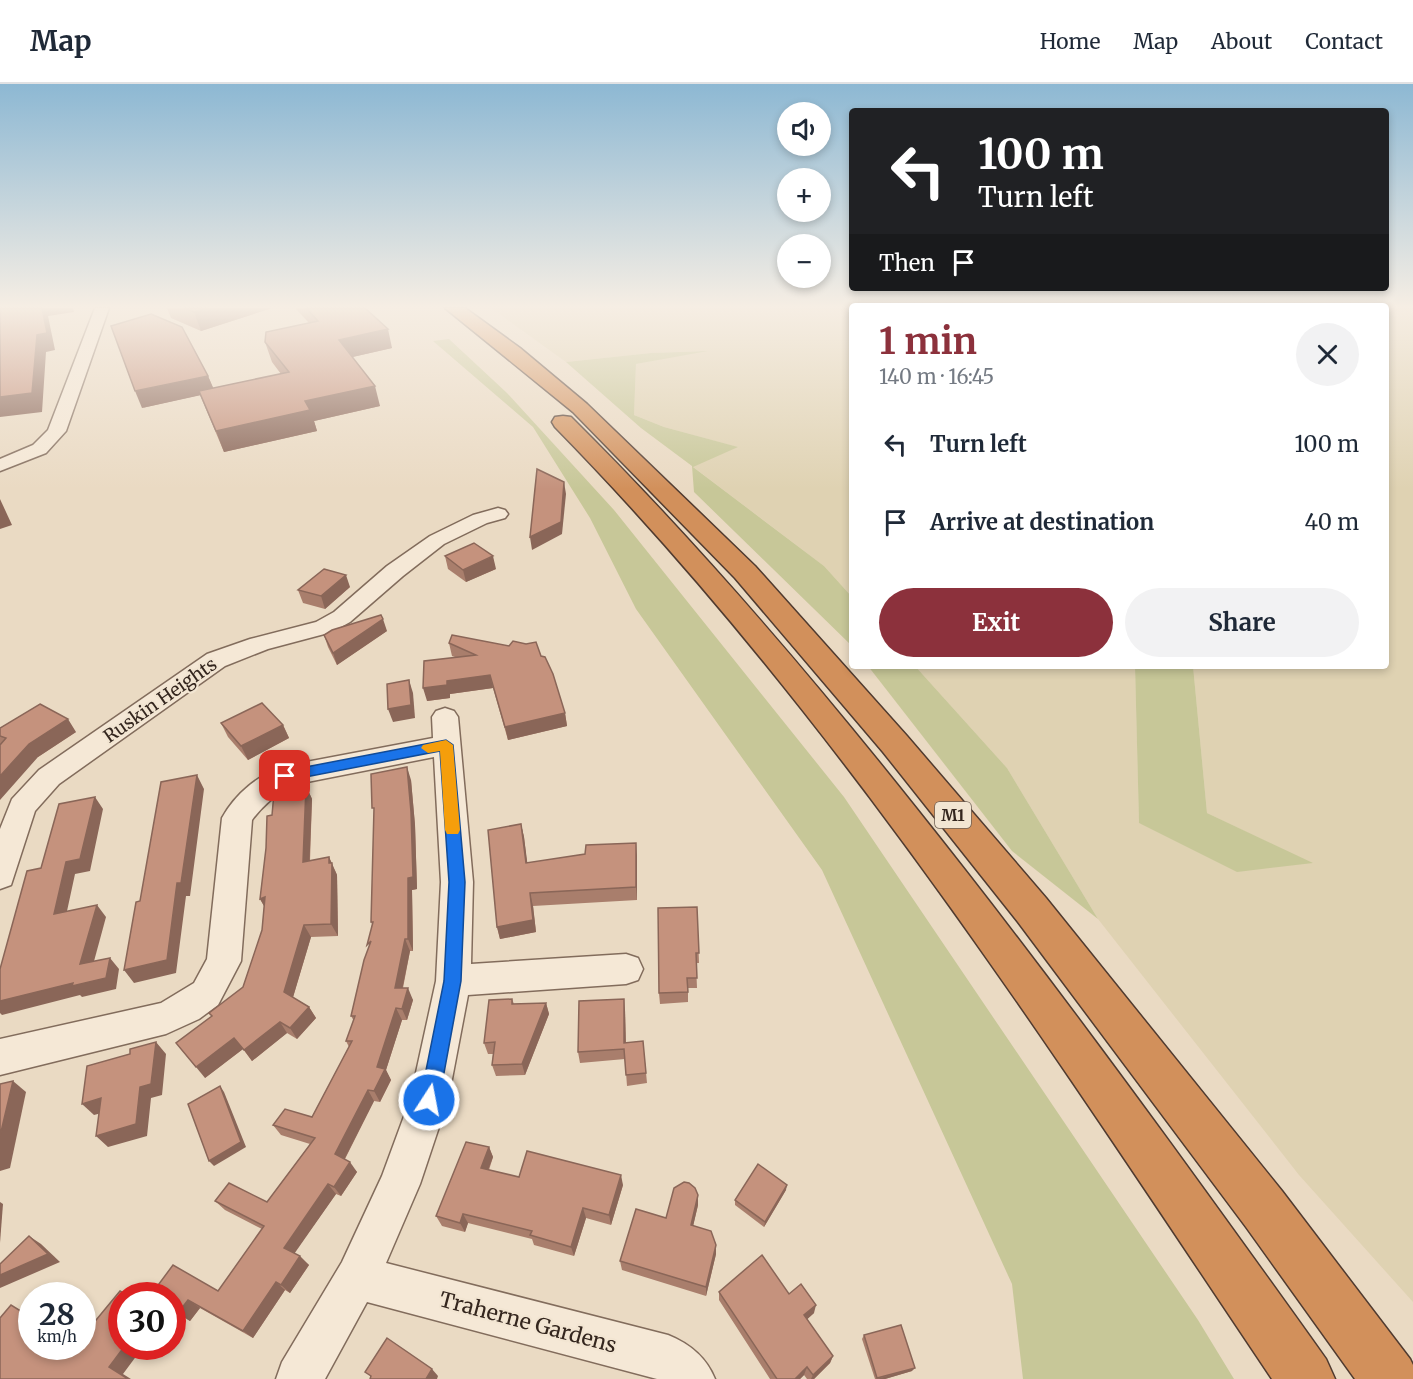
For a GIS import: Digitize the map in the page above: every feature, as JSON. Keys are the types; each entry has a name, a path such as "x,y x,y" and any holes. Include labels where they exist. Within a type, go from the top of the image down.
{"highway":[{"name":"M1","path":"502,368 530,391 657,518 830,723 961,892 1135,1132 1306,1379"},
{"name":"M1","path":"533,368 580,408 652,477 752,580 895,744 1032,910 1257,1199 1390,1379"}],"street":[{"path":"0,465 38,451 52,439 80,368"},
{"name":"Ruskin Heights","path":"0,876 22,807 49,777 216,660 259,644 324,627 342,617 395,571 436,540 480,519 498,514"},
{"path":"0,1057 166,1018 206,994 224,961 237,818 248,801 264,788 285,776 446,731 457,882 453,981 429,1100 400,1184 357,1277 299,1379"},
{"path":"453,981 626,969"},
{"name":"Traherne Gardens","path":"357,1277 668,1358 692,1379"}],"shaded area":[{"path":"636,368 849,368 849,594 824,566 692,466 737,447 664,427 634,415"},
{"path":"1389,368 1413,368 1413,1302 1299,1175 1098,919 1007,768 918,669 1135,669 1139,823 1311,863 1207,813 1193,669 1389,669"}],"green space":[{"path":"465,368 481,368 507,393 614,510 844,797 1198,1320 1234,1379 1023,1379 1012,1284 822,870 636,609 590,518 533,427"},
{"path":"573,368 636,368 634,415 664,427 738,447 693,467 824,566 849,594 849,643 694,492 692,466 641,428"},
{"path":"870,669 918,669 1007,768 1098,919 1012,851"},
{"path":"1135,669 1193,669 1207,813 1313,863 1237,872 1139,823"}],"building":[{"path":"0,368 34,368 32,393 0,397"},
{"path":"127,368 204,368 208,376 135,391"},
{"path":"286,368 361,368 375,386 305,401 310,410 216,431 199,391 289,372"},
{"path":"537,469 564,482 561,522 530,537"},
{"path":"474,543 493,556 463,570 445,556"},
{"path":"324,569 346,575 321,596 298,590"},
{"path":"381,615 383,619 333,653 324,635 332,630"},
{"path":"452,635 509,646 513,641 526,644 536,642 541,656 545,657 553,674 565,713 505,727 490,675 447,681 447,685 423,688 424,661 476,655 449,643"},
{"path":"409,680 411,705 388,709 387,684"},
{"path":"262,703 283,725 241,746 221,723"},
{"path":"40,704 68,719 29,744 0,776 0,745 6,738 0,736 0,728"},
{"path":"407,767 413,877 408,878 408,939 405,939 395,988 408,988 402,1009 396,1008 377,1067 385,1069 374,1091 368,1090 335,1154 350,1162 334,1187 328,1184 284,1248 300,1256 281,1285 276,1282 243,1331 188,1300 186,1303 186,1282 160,1282 173,1265 218,1291 264,1226 215,1201 229,1183 267,1202 315,1138 273,1125 285,1109 312,1117 352,1041 346,1041 355,1016 351,1016 364,960 371,941 367,945 373,922 371,922 374,808 372,808 371,774"},
{"path":"197,775 181,883 177,883 167,960 124,970 136,902 140,901 161,782"},
{"path":"306,786 303,862 329,857 329,863 332,863 331,924 304,925 284,992 309,1007 290,1028 280,1022 244,1050 234,1038 196,1067 176,1043 212,1016 209,1013 243,987 262,930 265,897 260,899 267,816 272,815 274,793"},
{"path":"95,797 80,859 66,862 54,914 97,905 80,964 110,958 106,978 72,986 73,983 0,1001 0,969 27,871 41,868 59,804"},
{"path":"521,824 526,863 585,854 586,845 636,843 636,887 530,893 533,920 497,927 488,830"},
{"path":"697,907 699,953 696,953 697,978 687,978 688,992 659,993 658,908"},
{"path":"512,999 512,1004 546,1003 522,1064 492,1065 495,1042 484,1043 489,1000"},
{"path":"624,999 624,1043 643,1041 646,1073 626,1075 624,1049 578,1052 579,1001"},
{"path":"156,1042 151,1084 140,1087 136,1124 96,1136 101,1098 82,1104 87,1066 130,1054 130,1049"},
{"path":"13,1081 0,1136 0,1084"},
{"path":"220,1086 241,1142 209,1161 188,1104"},
{"path":"466,1142 489,1147 481,1168 519,1177 527,1151 621,1175 609,1215 583,1208 571,1247 530,1235 532,1231 463,1214 460,1223 436,1216"},
{"path":"758,1164 787,1185 765,1222 735,1200"},
{"path":"684,1182 695,1188 698,1195 691,1225 711,1231 716,1245 706,1287 620,1261 636,1209 666,1218 674,1188"},
{"path":"29,1236 48,1254 0,1275 0,1264"},
{"path":"762,1255 789,1294 801,1284 816,1305 804,1315 833,1356 813,1375 807,1367 795,1379 777,1379 719,1292"},
{"path":"11,1305 18,1309 18,1360 96,1360 96,1320 108,1306 108,1360 114,1360 109,1367 128,1379 0,1379 0,1318"},
{"path":"901,1325 915,1368 877,1378 864,1335"},
{"path":"387,1338 432,1369 426,1379 370,1379 371,1376 365,1372"}],"slow traffic":[{"path":"428,748 446,745 453,830"}],"route":[{"path":"285,776 446,745 457,882 453,981 429,1100"}]}
